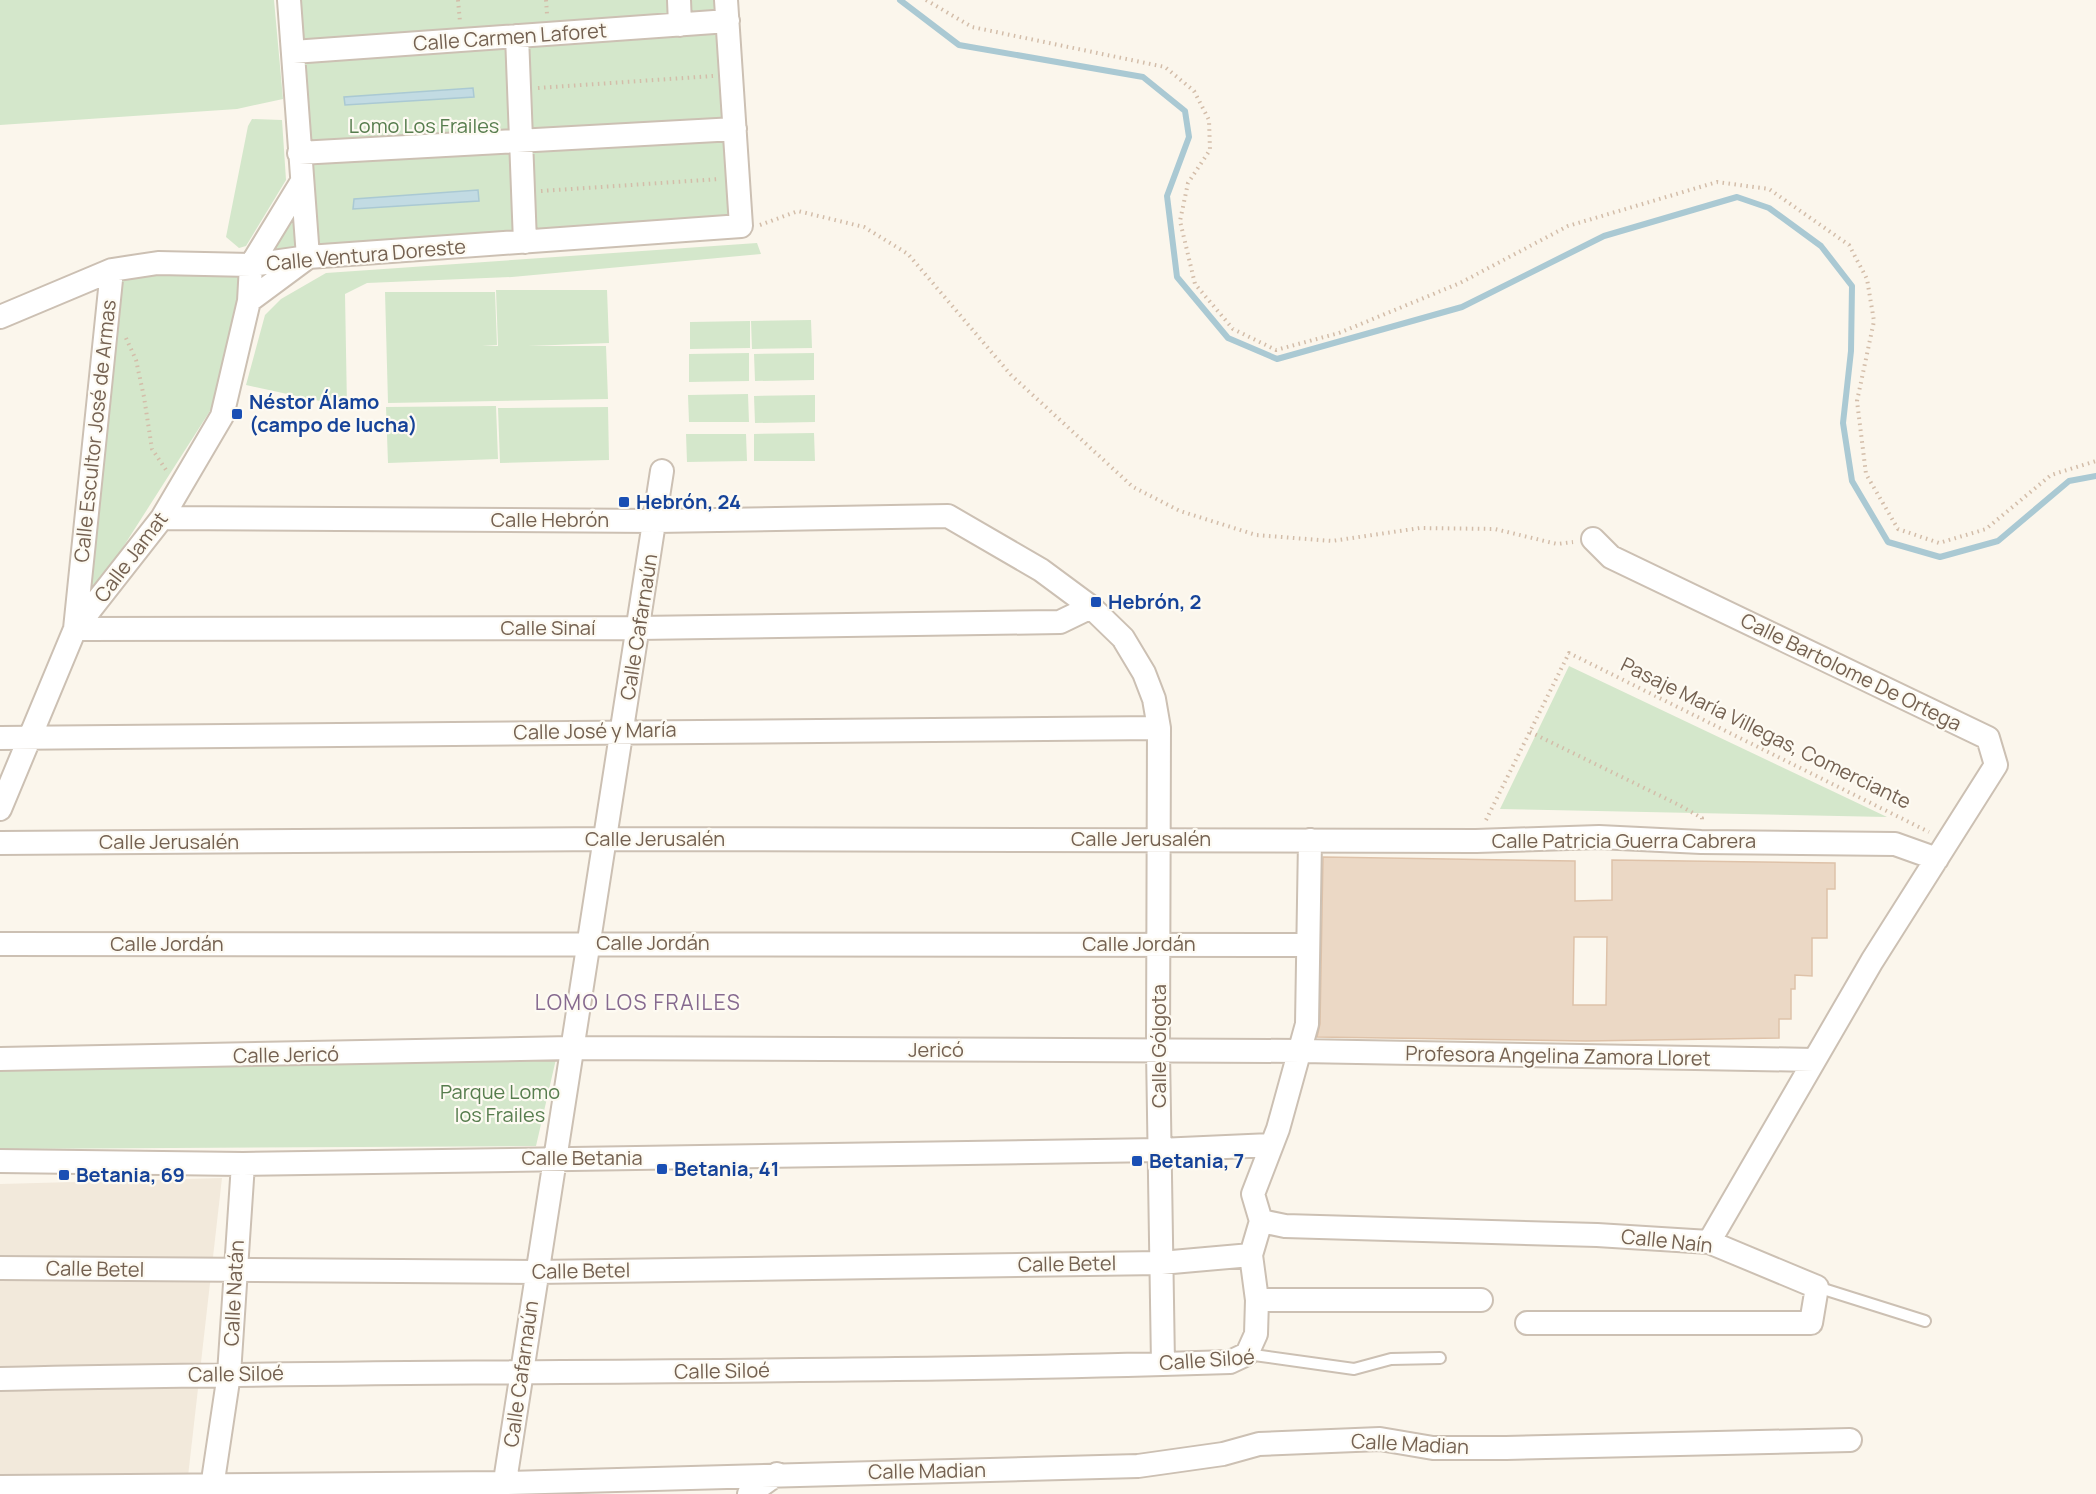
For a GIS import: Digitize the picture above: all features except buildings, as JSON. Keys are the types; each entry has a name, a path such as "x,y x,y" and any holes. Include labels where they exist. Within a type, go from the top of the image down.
{"street":[{"path":"249,302 308,257 289,0"},
{"path":"679,0 680,25"},
{"path":"727,11 741,226"},
{"name":"Calle Carmen Laforet","path":"293,52 680,25 727,11"},
{"path":"517,36 525,242"},
{"path":"299,153 735,129"},
{"path":"251,266 301,183"},
{"name":"Calle Ventura Doreste","path":"0,317 112,270 158,263 251,266 308,257 741,226"},
{"name":"Calle Jamat","path":"0,809 75,629 162,518 222,416 249,302 251,266"},
{"name":"Calle Escultor José de Armas","path":"75,629 112,270"},
{"name":"Calle Cafarnaún","path":"504,1488 662,471"},
{"name":"Calle Hebrón","path":"162,518 656,520 948,516 1041,570 1090,607"},
{"name":"Calle Bartolome De Ortega","path":"1593,539 1611,557 1988,738 1996,765 1872,961 1709,1242"},
{"name":"Calle Sinaí","path":"75,629 638,628 1060,622 1090,607"},
{"name":"Calle Gólgota","path":"1090,607 1123,638 1144,673 1154,699 1159,728 1158,1051 1162,1364"},
{"name":"Calle José y María","path":"0,738 1159,728"},
{"name":"Calle Patricia Guerra Cabrera","path":"1310,840 1476,841 1599,837 1701,842 1895,844 1942,852"},
{"name":"Calle Jerusalén","path":"0,843 606,839 1310,840"},
{"path":"1247,1354 1256,1334 1257,1300 1251,1255 1261,1221 1253,1194 1301,1052 1307,1024 1306,945 1310,840"},
{"name":"Calle Jordán","path":"0,944 1306,945"},
{"name":"Jericó","path":"572,1048 1301,1052"},
{"name":"Calle Jericó","path":"0,1059 572,1048"},
{"name":"Profesora Angelina Zamora Lloret","path":"1301,1052 1814,1060"},
{"name":"Calle Betania","path":"0,1161 243,1164 1160,1150 1271,1145"},
{"name":"Calle Natán","path":"212,1490 229,1374 234,1271 243,1164"},
{"name":"Calle Naín","path":"1261,1221 1285,1226 1597,1235 1709,1242 1817,1287"},
{"name":"Calle Betel","path":"0,1268 536,1272 1161,1263 1251,1255"},
{"path":"1527,1323 1811,1323 1817,1287"},
{"path":"1257,1300 1481,1300"},
{"name":"Calle Siloé","path":"0,1379 229,1374 521,1374 1162,1364 1230,1362 1247,1354"},
{"name":"Calle Madian","path":"0,1487 212,1490 504,1488 777,1474 1138,1466 1223,1454 1258,1443 1380,1439 1433,1448 1485,1448 1850,1440"},
{"path":"749,1494 777,1474"}],"lane":[{"path":"1817,1287 1925,1321"},
{"name":"Calle Siloé","path":"1247,1354 1354,1369 1391,1359 1440,1358"}],"path":[{"path":"926,0 972,27 1165,67 1194,91 1209,120 1210,150 1188,183 1180,221 1195,284 1233,329 1276,350 1339,333 1460,283 1568,226 1717,182 1769,189 1848,245 1867,279 1874,321 1857,401 1866,474 1898,529 1939,543 1986,529 2051,476 2096,460"},
{"path":"519,90 731,75"},
{"path":"523,193 738,178"},
{"path":"741,226 766,224 798,211 864,227 908,254 1011,375 1133,487 1180,511 1256,535 1332,541 1420,528 1495,529 1557,544 1593,539"},
{"path":"107,312 118,318 136,360 152,449 166,471 182,487"},
{"name":"Pasaje María Villegas, Comerciante","path":"1530,732 1569,653 1920,826 1942,852"},
{"path":"1476,841 1530,732 1702,818 1701,842"}],"shaded area":[{"path":"222,1178 186,1494 0,1494 0,1184"}],"green space":[{"path":"0,0 274,0 283,99 237,109 0,125"},
{"name":"Lomo Los Frailes","path":"289,0 726,0 741,226 251,266 217,400 81,613 115,280 251,265 301,183"},
{"path":"252,119 282,120 286,180 246,246 239,248 226,237 248,126"},
{"path":"757,243 761,254 512,277 367,283 345,294 347,407 246,385 265,315 281,299 326,273"},
{"path":"496,290 607,290 609,343 528,346 606,346 608,399 388,403 385,292 495,292 497,345 482,346 498,346"},
{"path":"811,320 812,348 752,349 751,321"},
{"path":"750,321 750,348 690,349 690,322"},
{"path":"749,353 749,381 689,382 689,354"},
{"path":"814,353 814,380 755,381 754,354"},
{"path":"748,394 749,422 689,422 688,395"},
{"path":"815,395 815,422 755,423 754,396"},
{"path":"496,406 498,459 388,463 386,407"},
{"path":"608,407 609,460 500,463 498,408"},
{"path":"814,433 815,461 754,461 754,434"},
{"path":"686,434 746,434 747,461 687,462"},
{"path":"1569,666 1887,817 1500,809"},
{"name":"Parque Lomo los Frailes","path":"556,1059 536,1146 0,1149 0,1070"}],"water":[{"path":"473,88 474,97 345,105 344,97"},
{"path":"478,190 479,201 353,209 354,199"}],"waterway":[{"path":"900,0 959,45 1143,77 1185,111 1189,137 1167,196 1177,277 1228,338 1277,359 1462,307 1604,236 1737,197 1769,208 1821,246 1852,286 1851,351 1843,423 1852,481 1888,542 1940,557 1998,541 2069,481 2096,476"}],"place":[{"name":"Néstor Álamo (campo de lucha)","path":"237,414"},
{"name":"Hebrón, 24","path":"624,502"},
{"name":"Hebrón, 2","path":"1096,602"},
{"name":"Betania, 7","path":"1137,1161"},
{"name":"Betania, 41","path":"662,1169"},
{"name":"Betania, 69","path":"64,1175"}],"district":[{"name":"LOMO LOS FRAILES","path":"638,1003"}]}
